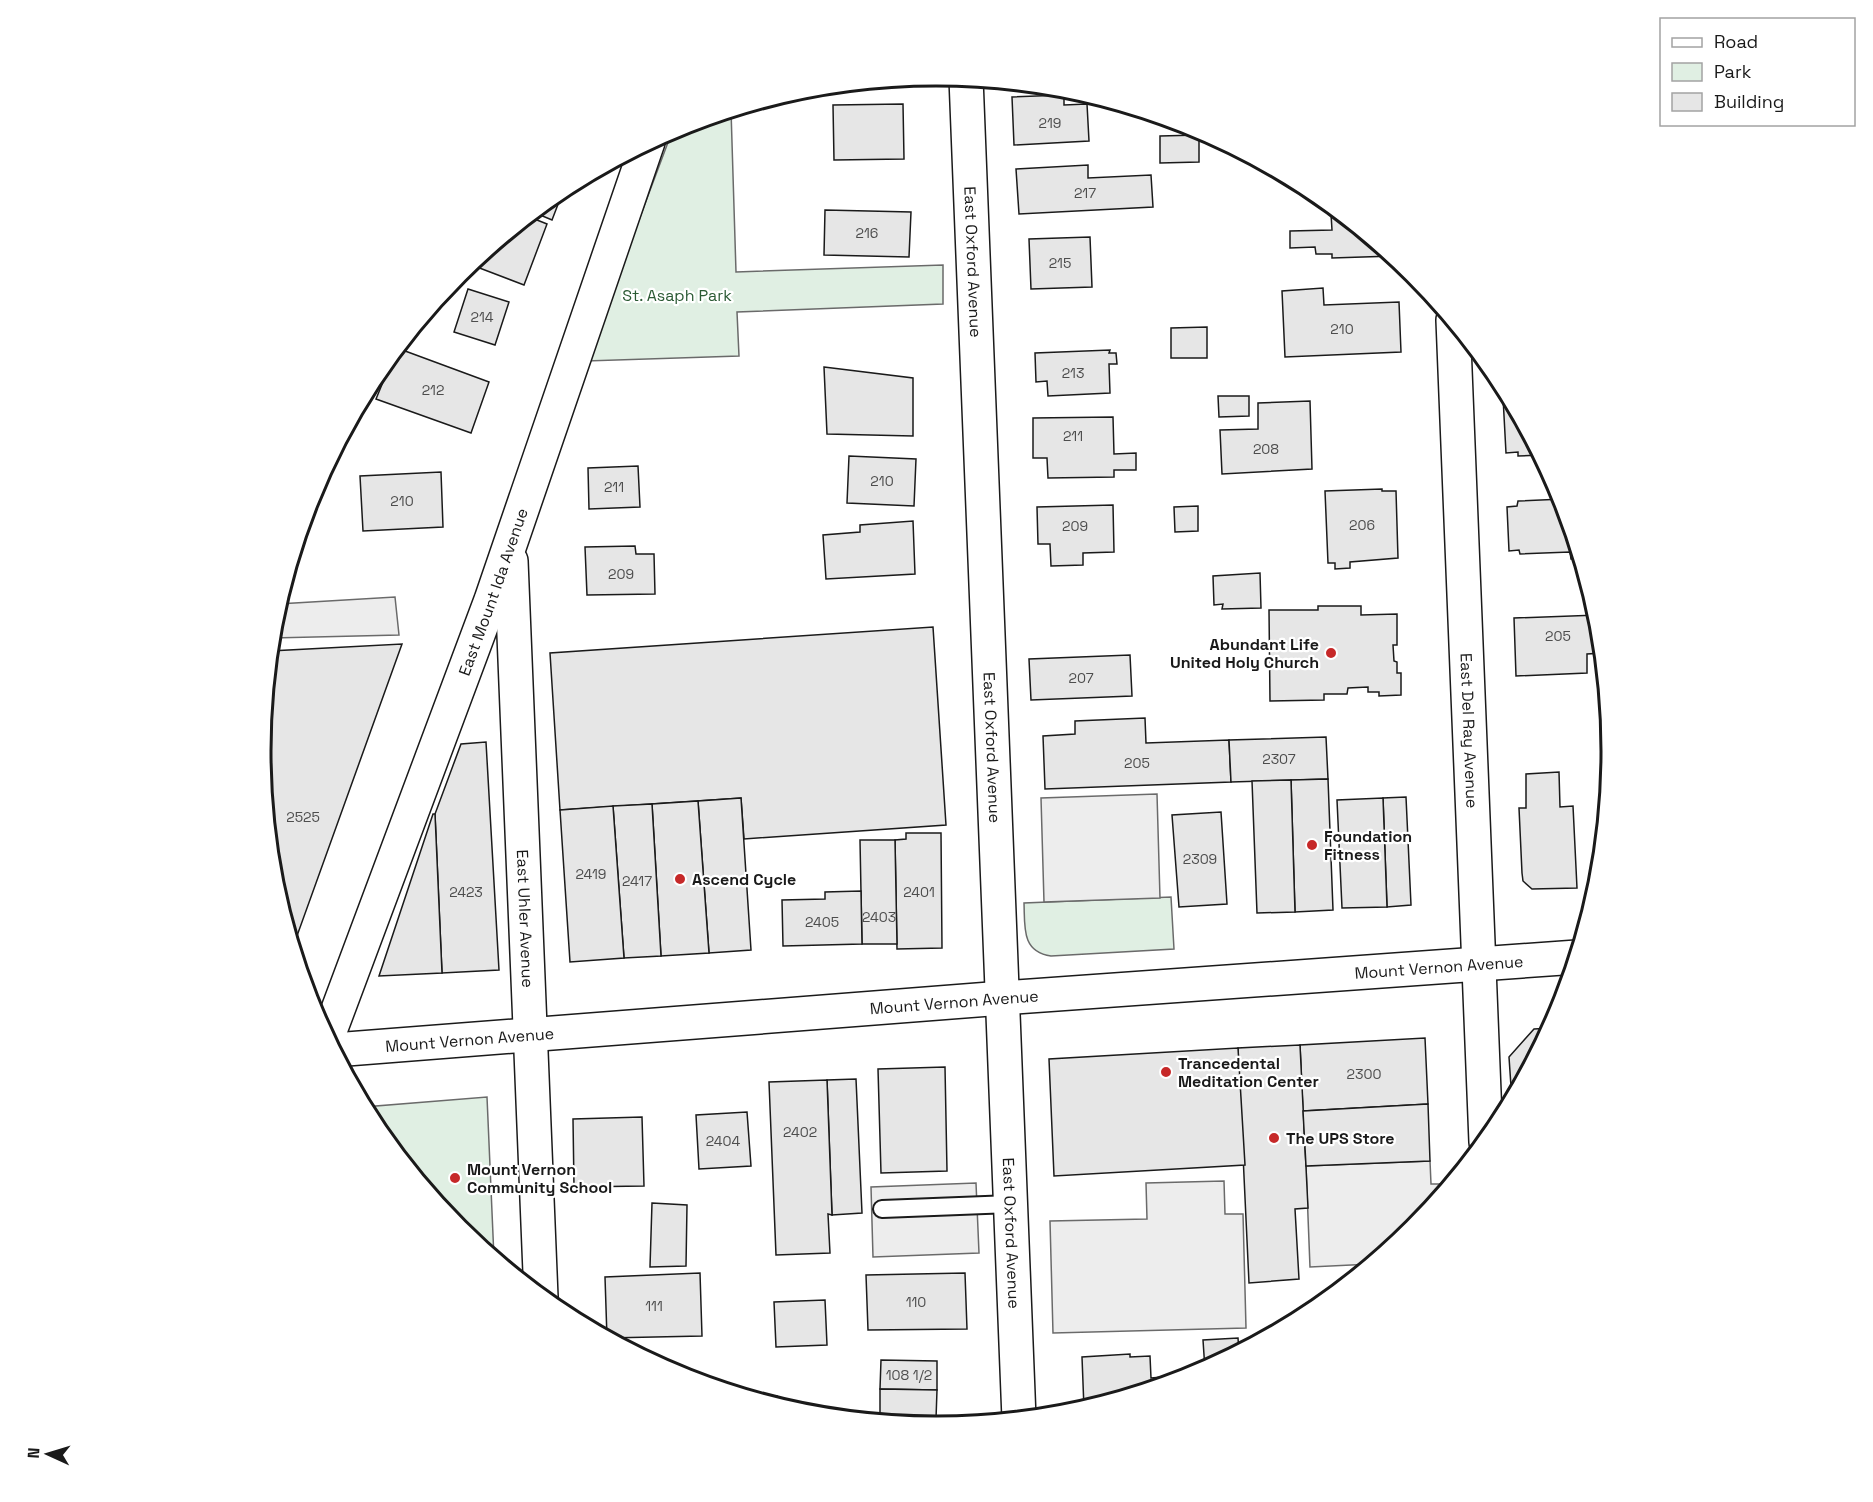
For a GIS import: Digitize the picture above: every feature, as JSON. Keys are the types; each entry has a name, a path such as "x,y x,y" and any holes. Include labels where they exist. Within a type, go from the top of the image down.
{"street":[{"name":"East Oxford Avenue","path":"966,87 1019,1411"},
{"name":"East Mount Ida Avenue","path":"332,1027 510,542 644,153"},
{"name":"East Del Ray Avenue","path":"1455,334 1485,1127"},
{"name":"East Uhler Avenue","path":"510,542 541,1286"},
{"name":"Mount Vernon Avenue","path":"342,1049 531,1033 1569,958"}],"lane":[{"path":"882,1209 1011,1204"}],"green space":[{"name":"St. Asaph Park","path":"731,118 736,272 943,265 943,304 737,312 739,356 586,361 668,142"},
{"path":"1171,897 1174,949 1051,956 1041,954 1034,949 1025,929 1024,903"},
{"name":"Mount Vernon Community School","path":"487,1097 494,1247 436,1190 374,1106"}],"shaded area":[{"path":"395,597 399,635 281,638 288,603"},
{"path":"1157,794 1160,898 1044,902 1041,798"},
{"path":"1430,1161 1431,1184 1442,1184 1407,1222 1359,1265 1310,1267 1306,1166"},
{"path":"1224,1181 1225,1214 1243,1214 1246,1328 1053,1333 1050,1221 1147,1219 1146,1183"},
{"path":"976,1183 979,1253 873,1257 871,1187"}],"building":[{"path":"1051,96 1064,98 1064,105 1087,104 1089,141 1014,145 1012,97"},
{"path":"903,104 904,159 834,160 833,105"},
{"path":"1189,135 1199,140 1199,162 1160,163 1160,136"},
{"path":"1088,165 1088,178 1151,175 1153,207 1019,214 1016,169"},
{"path":"558,204 552,220 542,216"},
{"path":"825,210 911,212 909,257 824,255"},
{"path":"1331,215 1381,256 1332,258 1332,254 1316,254 1315,247 1290,248 1290,231 1332,230"},
{"path":"536,220 547,224 524,285 479,268"},
{"path":"1090,237 1092,287 1031,289 1029,239"},
{"path":"1323,288 1324,305 1399,302 1401,352 1285,357 1282,291"},
{"path":"468,289 509,302 495,345 454,332"},
{"path":"1207,327 1207,358 1171,358 1171,328"},
{"path":"1110,350 1109,353 1116,353 1117,364 1109,364 1110,393 1048,396 1047,381 1036,382 1035,353"},
{"path":"405,351 489,382 471,433 376,399 384,380"},
{"path":"824,367 913,378 913,436 827,434"},
{"path":"1218,396 1249,396 1249,416 1219,417"},
{"path":"1310,401 1312,469 1222,474 1220,430 1258,429 1258,403"},
{"path":"1503,402 1532,455 1518,456 1518,452 1506,453"},
{"path":"1113,417 1114,454 1136,453 1136,470 1114,470 1114,477 1048,478 1047,458 1033,458 1033,418"},
{"path":"849,456 916,459 914,506 847,503"},
{"path":"638,466 640,507 589,509 588,468"},
{"path":"441,472 443,527 363,531 360,476"},
{"path":"1382,489 1382,491 1396,491 1398,558 1350,562 1350,568 1335,569 1335,563 1328,563 1325,491"},
{"path":"1552,499 1573,559 1571,559 1570,552 1520,554 1519,550 1509,551 1507,507 1517,506 1518,501"},
{"path":"1113,505 1114,552 1083,553 1083,565 1051,566 1050,544 1038,544 1037,507"},
{"path":"1198,506 1198,531 1175,532 1174,507"},
{"path":"913,521 915,574 826,579 823,535 860,532 860,525"},
{"path":"635,546 636,554 654,554 655,594 587,595 585,547"},
{"path":"1260,573 1261,608 1222,609 1223,604 1214,605 1213,576"},
{"name":"Abundant Life United Holy Church","path":"1318,606 1361,606 1361,615 1397,614 1397,645 1393,645 1397,673 1401,673 1401,695 1379,696 1379,692 1368,692 1368,687 1348,688 1347,694 1324,694 1324,700 1270,701 1269,610 1318,610"},
{"path":"1588,615 1594,654 1587,654 1587,673 1516,676 1514,618"},
{"path":"933,627 946,825 744,839 741,798 560,810 550,653"},
{"path":"402,644 297,935 284,881 272,795 272,707 279,651"},
{"path":"1130,655 1132,696 1031,700 1029,659"},
{"path":"1145,718 1146,743 1229,740 1231,782 1045,789 1043,736 1075,734 1075,721"},
{"path":"1326,737 1328,779 1231,782 1229,740"},
{"path":"486,742 499,970 442,973 435,814 461,744"},
{"path":"1559,772 1560,807 1573,806 1577,888 1532,889 1523,881 1522,873 1519,808 1526,808 1526,774"},
{"name":"Foundation Fitness","path":"1328,779 1333,910 1295,912 1291,780"},
{"path":"1291,780 1295,912 1257,913 1252,781"},
{"path":"1406,797 1411,905 1387,907 1383,798"},
{"path":"741,798 751,950 709,953 698,801"},
{"path":"1383,798 1387,907 1342,908 1337,800"},
{"name":"Ascend Cycle","path":"698,801 709,953 661,956 652,804"},
{"path":"652,804 661,956 624,958 613,806"},
{"path":"613,806 624,958 570,962 560,810"},
{"path":"1221,812 1227,904 1179,907 1172,815"},
{"path":"433,814 435,814 442,973 379,976"},
{"path":"906,833 941,833 942,948 897,949 895,840 906,839"},
{"path":"860,840 895,840 897,944 862,944"},
{"path":"861,891 862,944 783,946 782,900 825,899 825,892"},
{"path":"1534,1029 1541,1029 1511,1087 1509,1057"},
{"path":"1425,1038 1428,1104 1303,1111 1300,1045"},
{"name":"The UPS Store","path":"1300,1045 1308,1208 1295,1209 1299,1279 1249,1283 1238,1048"},
{"path":"1238,1048 1245,1165 1054,1176 1049,1059"},
{"path":"945,1067 947,1171 881,1173 878,1069"},
{"path":"856,1079 862,1213 832,1215 827,1080"},
{"path":"827,1080 832,1215 828,1214 830,1253 776,1255 769,1082"},
{"path":"1428,1104 1430,1161 1306,1166 1303,1111"},
{"path":"747,1112 751,1166 699,1169 696,1115"},
{"path":"642,1117 644,1186 574,1187 573,1119"},
{"path":"652,1203 687,1205 686,1266 650,1267"},
{"path":"700,1273 702,1336 623,1338 607,1328 605,1277"},
{"path":"965,1273 967,1329 868,1330 866,1275"},
{"path":"825,1300 827,1345 776,1347 774,1302"},
{"path":"1238,1338 1238,1344 1204,1360 1203,1340"},
{"path":"1130,1354 1130,1357 1150,1356 1151,1378 1161,1377 1084,1400 1082,1357"},
{"path":"881,1360 937,1361 937,1390 880,1389"},
{"path":"880,1389 937,1390 936,1416 880,1414"}],"place":[{"name":"Abundant Life United Holy Church","path":"1331,653"},
{"name":"Foundation Fitness","path":"1312,845"},
{"name":"Ascend Cycle","path":"680,879"},
{"name":"Trancedental Meditation Center","path":"1166,1072"},
{"name":"The UPS Store","path":"1274,1138"},
{"name":"Mount Vernon Community School","path":"455,1178"}]}
